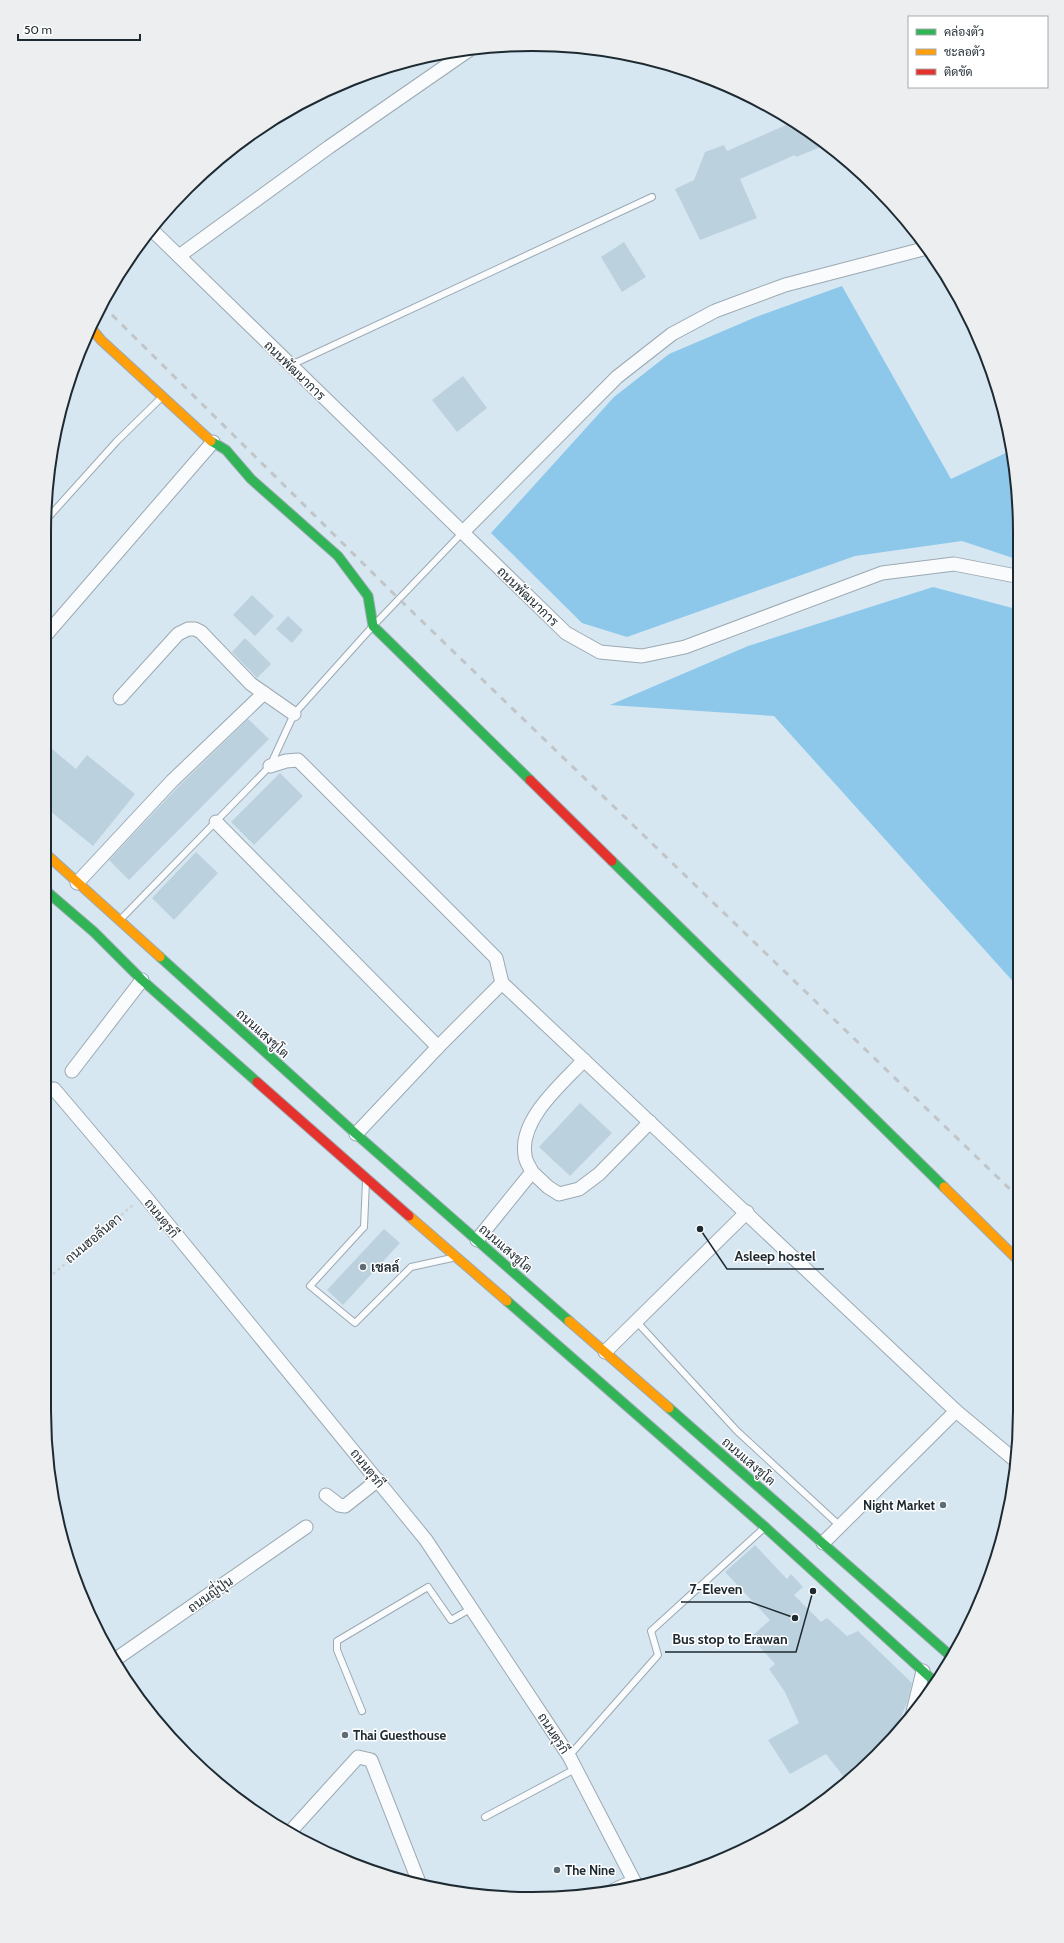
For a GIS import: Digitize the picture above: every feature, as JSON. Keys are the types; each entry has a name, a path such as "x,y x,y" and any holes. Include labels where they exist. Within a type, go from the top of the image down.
{"main road":[{"path":"95,333 100,340 164,396 213,442 226,450 251,479 338,556 368,596 374,626 1013,1255"},
{"name":"ถนนแสงชูโต","path":"51,859 353,1136 477,1240 949,1652"},
{"path":"51,895 94,932 142,980 337,1148 366,1178 456,1257 535,1318 931,1679"},
{"path":"535,1318 550,1304"}],"street":[{"path":"179,256 329,147 460,57"},
{"name":"ถนนพัฒนาการ","path":"155,233 566,633 600,652 642,656 685,647 882,573 954,564 1013,575"},
{"path":"462,532 617,378 672,334 715,311 785,285 921,249"},
{"path":"51,629 213,442"},
{"path":"120,698 178,634 188,629 195,629 201,632 251,684 294,714"},
{"path":"77,883 172,781 264,692"},
{"path":"270,766 286,761 298,760 496,958 502,983 747,1212 956,1411 1011,1457"},
{"path":"216,822 438,1047"},
{"path":"72,1071 142,980"},
{"path":"353,1136 502,983"},
{"path":"584,1060 537,1111 528,1128 524,1145 525,1156 532,1172 548,1187 560,1194 578,1189 599,1174 650,1122"},
{"name":"ถนนตุรกี","path":"54,1089 144,1195 426,1540 569,1756 637,1881"},
{"path":"477,1240 532,1172"},
{"path":"605,1352 747,1212"},
{"path":"823,1543 956,1411"},
{"path":"326,1495 339,1505 345,1506 378,1480"},
{"name":"ถนนญี่ปุ่น","path":"118,1657 306,1527"},
{"path":"915,1702 923,1671"},
{"path":"293,1829 358,1757 371,1760 417,1878"}],"lane":[{"path":"291,365 652,197"},
{"path":"52,514 117,441 164,396"},
{"path":"119,921 270,766 294,714 462,532"},
{"path":"51,1086 54,1089"},
{"path":"366,1178 364,1227 310,1286 355,1323 411,1267 456,1257"},
{"path":"636,1321 736,1431 840,1526"},
{"path":"569,1756 658,1655 651,1631 765,1527"},
{"path":"362,1711 337,1650 337,1641 428,1587 451,1620 472,1608"},
{"path":"485,1817 575,1769"}],"path":[{"name":"ถนนฮอลันดา","path":"51,1276 144,1195"}],"shaded area":[{"path":"842,286 951,479 1006,453 1012,501 1013,558 962,541 855,556 627,637 582,623 491,533 614,397 669,354 756,317"},
{"path":"933,587 1013,608 1013,981 774,716 610,705 748,646"}],"building":[{"path":"787,125 821,147 796,157 795,155 740,179 757,218 700,240 675,189 694,180 705,152 724,145 727,151"},
{"path":"624,242 646,277 622,292 601,257"},
{"path":"463,376 487,408 457,432 432,400"},
{"path":"252,595 274,616 255,636 233,615"},
{"path":"288,616 303,630 292,643 276,629"},
{"path":"245,638 271,664 257,678 232,652"},
{"path":"248,719 269,739 129,880 109,860 178,787"},
{"path":"51,748 76,769 87,755 135,794 93,846 51,812"},
{"path":"280,773 303,796 254,845 231,822"},
{"path":"196,852 218,873 174,920 152,898"},
{"path":"580,1103 612,1133 570,1176 539,1147"},
{"name":"เชลล์","path":"384,1229 400,1243 343,1305 327,1290"},
{"path":"755,1545 787,1579 791,1574 803,1587 794,1595 821,1622 827,1618 847,1636 858,1631 912,1683 907,1703 898,1723 872,1751 844,1777 826,1754 790,1774 768,1740 799,1723 785,1692 769,1669 775,1664 751,1637 770,1620 725,1572"}],"railway":[{"path":"106,309 399,599 1013,1192"}],"traffic: fast":[{"path":"211,441 226,450 251,479 338,556 368,596 373,626 530,780"},
{"path":"612,861 944,1187"},
{"path":"51,895 94,932 142,980 257,1082"},
{"path":"160,957 356,1134 569,1321"},
{"path":"507,1301 765,1527 931,1679"},
{"path":"669,1408 948,1654"}],"traffic: slow":[{"path":"95,333 101,340 211,441"},
{"path":"51,858 160,957"},
{"path":"944,1187 1013,1255"},
{"path":"409,1216 507,1301"},
{"path":"569,1321 669,1408"}],"traffic: jam":[{"path":"530,780 612,861"},
{"path":"257,1082 409,1216"}],"place":[{"name":"Asleep hostel","path":"700,1229"},
{"name":"เชลล์","path":"363,1267"},
{"name":"Night Market","path":"943,1505"},
{"name":"Bus stop to Erawan","path":"813,1591"},
{"name":"7-Eleven","path":"795,1618"},
{"name":"Thai Guesthouse","path":"345,1735"},
{"name":"The Nine","path":"557,1870"}]}
